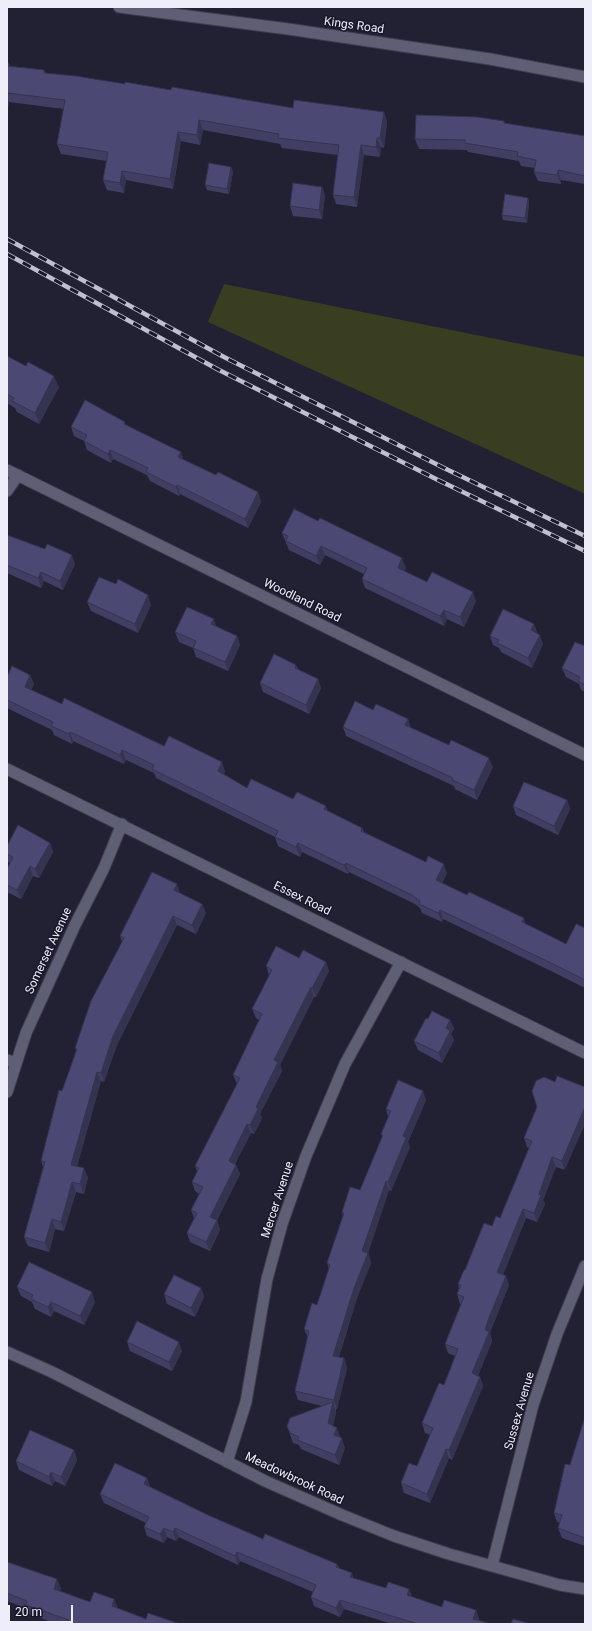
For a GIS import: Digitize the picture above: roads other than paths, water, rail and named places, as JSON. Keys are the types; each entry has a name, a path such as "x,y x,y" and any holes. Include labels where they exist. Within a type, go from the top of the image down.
{"street":[{"name":"Kings Road","path":"119,7 288,29 490,59 585,78"},
{"name":"Woodland Road","path":"7,470 585,755"},
{"path":"7,491 18,476"},
{"name":"Essex Road","path":"7,769 122,824 585,1053"},
{"name":"Somerset Avenue","path":"7,1092 12,1061 51,975 104,868 122,824"},
{"name":"Mercer Avenue","path":"227,1462 246,1402 267,1279 282,1224 324,1110 345,1064 401,962"},
{"name":"Sussex Avenue","path":"492,1566 533,1405 557,1334 585,1266"},
{"name":"Meadowbrook Road","path":"7,1352 52,1372 227,1462 342,1515 394,1536 492,1566 560,1585 585,1590"}],"railway":[{"path":"7,239 224,357 444,468 585,536"},
{"path":"7,254 217,369 438,480 585,551"}]}
